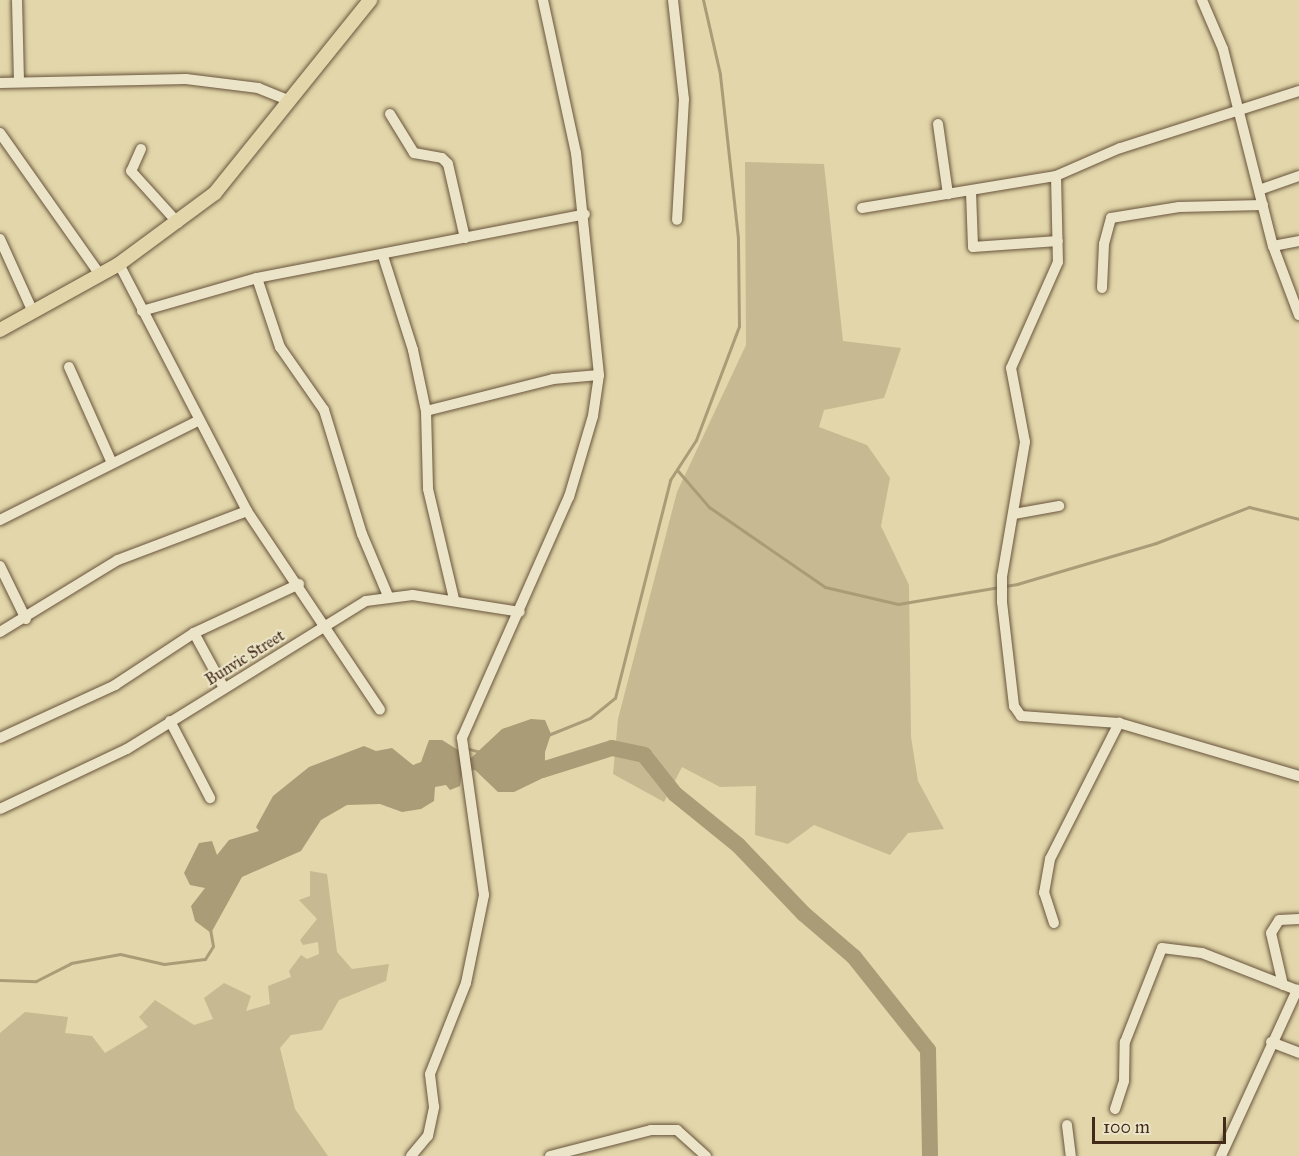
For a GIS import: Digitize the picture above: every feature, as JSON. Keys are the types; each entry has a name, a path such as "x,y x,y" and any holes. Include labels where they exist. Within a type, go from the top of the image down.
{"main road":[{"path":"0,330 119,264 178,223 242,165 370,0"}],"street":[{"path":"17,0 19,81"},
{"path":"411,1156 428,1136 434,1107 430,1074 466,983 484,895 462,738 520,612 579,467 599,375 585,214 543,0"},
{"path":"673,0 684,99 677,220"},
{"path":"1202,0 1220,41 1240,109 1273,246 1299,315"},
{"path":"0,83 186,79 258,88 291,101"},
{"path":"862,208 972,192 1056,176 1120,148 1299,91"},
{"path":"390,114 414,153 446,160 465,238"},
{"path":"938,124 948,194"},
{"path":"0,133 3,146 100,275"},
{"path":"141,149 131,171 178,223"},
{"path":"1056,176 1058,241 1050,287 1016,350 1011,368 1025,442 1002,576 1002,602 1014,706 1021,716 1119,723 1299,776"},
{"path":"1259,190 1299,176"},
{"path":"972,192 973,247 1058,241"},
{"path":"1102,288 1104,243 1111,218 1179,207 1263,205"},
{"path":"142,311 257,278 383,256 585,214"},
{"path":"0,239 33,312"},
{"path":"1273,246 1299,241"},
{"path":"383,256 413,350 426,411 428,489 454,599"},
{"path":"119,264 198,421 247,511 326,625 380,710"},
{"path":"257,278 280,347 324,410 362,534 388,596"},
{"path":"69,367 111,462"},
{"path":"426,411 553,379 599,375"},
{"path":"0,520 111,462 198,421"},
{"path":"1014,513 1059,506"},
{"path":"0,632 26,619 118,560 247,511"},
{"path":"0,566 26,619"},
{"path":"0,738 115,685 194,633 298,584"},
{"name":"Bunvic Street","path":"0,810 78,775 366,601 388,596 454,599 520,612"},
{"path":"194,633 224,688"},
{"path":"170,721 210,798"},
{"path":"1054,922 1044,893 1050,859 1119,723"},
{"path":"1283,985 1271,933 1279,920 1299,920"},
{"path":"1115,1110 1124,1081 1125,1042 1162,948 1202,953 1298,990 1271,1042 1221,1156"},
{"path":"1271,1042 1299,1053"},
{"path":"1067,1125 1071,1156"},
{"path":"550,1156 651,1130 677,1130 706,1156"}],"shaded area":[{"path":"745,162 824,164 843,341 901,348 884,398 824,410 819,427 867,445 890,478 881,526 909,585 911,737 918,781 944,829 908,833 890,855 814,825 788,844 755,835 756,786 720,787 682,767 664,802 613,774 618,719 677,492 746,345"},
{"path":"531,719 545,720 551,734 545,752 545,777 514,792 498,792 475,770 462,772 460,786 450,790 446,785 435,787 434,801 421,809 402,812 380,804 347,805 321,820 301,851 242,877 211,933 195,921 191,906 205,888 190,885 184,873 199,843 212,841 217,855 229,840 259,831 256,827 273,796 309,767 364,746 376,751 392,748 413,765 421,762 429,740 442,740 471,758 502,729"},
{"path":"310,871 327,874 337,952 352,969 389,964 386,981 339,1000 322,1030 291,1035 280,1048 295,1109 328,1156 0,1156 0,1033 25,1012 68,1017 65,1033 92,1036 105,1053 148,1027 139,1017 155,1000 194,1025 213,1019 204,998 224,983 251,996 246,1011 270,1004 268,986 291,977 289,971 301,955 307,959 319,954 318,942 303,945 300,940 317,919 299,900 310,896"}],"waterway":[{"path":"548,735 590,718 615,698 670,480 696,440 739,326 738,238 720,74 703,0"},
{"path":"678,471 709,507 825,587 898,604 1017,584 1156,543 1249,507 1299,519"},
{"path":"466,748 480,752"},
{"path":"542,770 612,748 644,755 675,794 738,845 804,914 854,957 928,1050 930,1156"},
{"path":"0,980 36,981 71,963 120,954 164,964 205,959 213,946 210,929"}]}
